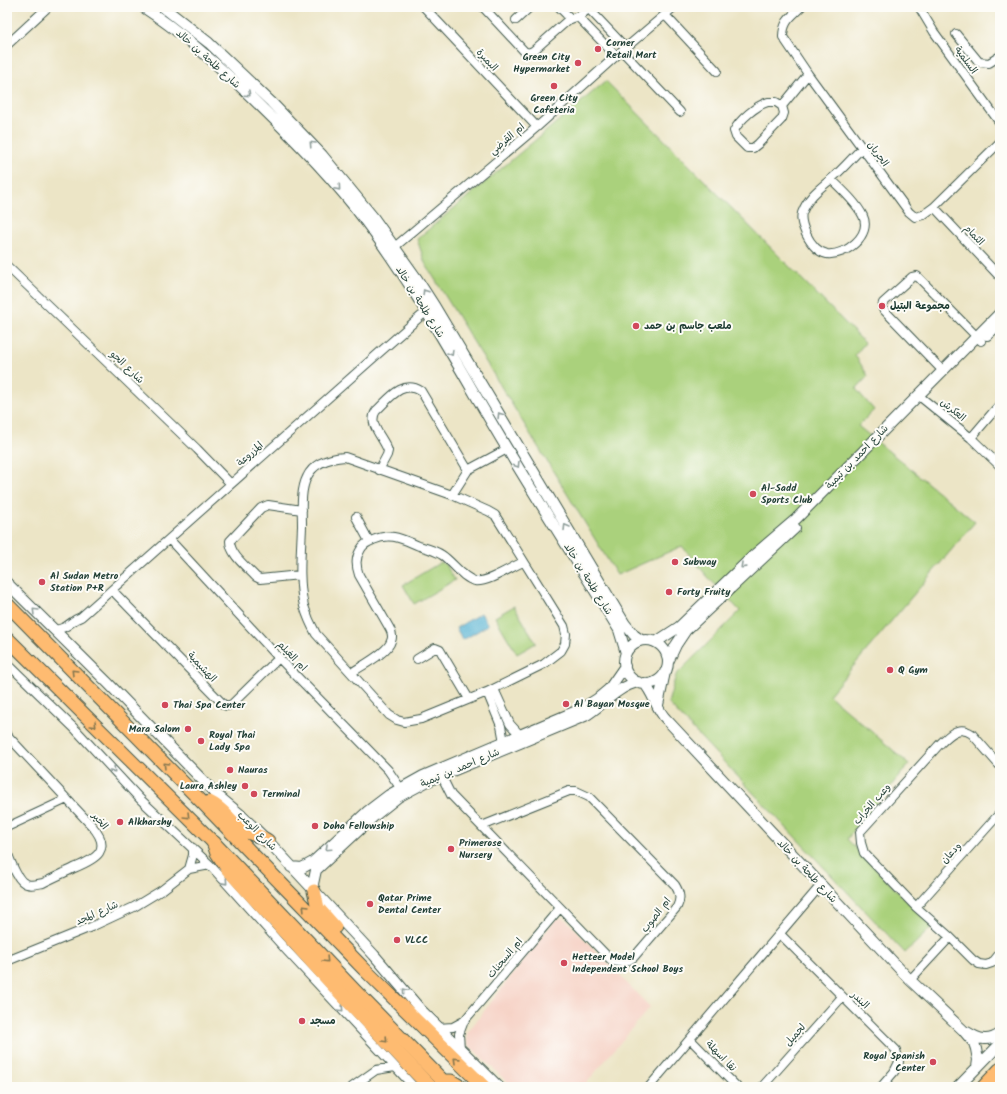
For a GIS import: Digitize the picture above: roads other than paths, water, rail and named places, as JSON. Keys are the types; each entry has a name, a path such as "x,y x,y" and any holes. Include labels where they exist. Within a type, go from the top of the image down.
{"highway":[{"path":"214,843 217,852 228,869 336,988 430,1087"},
{"path":"984,1087 1000,1070"}],"main road":[{"name":"شارع الوعب","path":"7,604 364,969 484,1087"},
{"path":"7,638 214,843 446,1084 451,1081 461,1087"},
{"path":"200,800 218,806 240,827 257,834 268,842"},
{"path":"314,891 318,908 352,945 364,969"}],"street":[{"path":"7,45 48,7"},
{"name":"شارع طلحة بن خالد","path":"143,7 170,25 200,49 292,137 391,249"},
{"name":"شارع طلحة بن خالد","path":"163,7 209,43 293,124 348,185 370,212 414,292 430,310 625,624 641,640"},
{"name":"البمبرة","path":"424,7 537,127"},
{"path":"483,7 526,52 533,51 574,17 590,8 621,52"},
{"path":"516,20 530,7"},
{"path":"559,7 621,52 680,112"},
{"name":"ام القرضي","path":"391,249 537,127 674,7"},
{"name":"الجريان","path":"801,7 786,21 783,30 783,37 808,74 909,212 916,217 923,215 934,207 1000,142"},
{"name":"السلمية","path":"919,7 934,32 1000,123"},
{"path":"665,15 717,71"},
{"path":"956,34 979,62 989,63 1000,56"},
{"path":"782,106 808,74"},
{"path":"776,102 782,106 784,113 782,119 753,148 747,148 736,137 734,131 737,125 760,104 776,102"},
{"path":"832,179 856,206 863,216 866,226 863,234 854,245 842,252 827,254 813,246 802,225 802,214 810,197 820,187 832,179 862,148"},
{"name":"الثمام","path":"934,207 1000,277"},
{"name":"شارع الجو","path":"7,266 198,449 231,484"},
{"path":"942,370 883,309 882,306 883,303 912,276 917,276 979,339"},
{"name":"شارع طلحة بن خالد","path":"430,310 507,448 619,630 626,653"},
{"name":"المزروعة","path":"54,630 66,628 81,617 430,310"},
{"name":"شارع احمد بن تيمية","path":"656,642 679,627 754,555 796,519 979,339 1000,313"},
{"name":"شارع احمد بن تيمية","path":"667,666 676,645 686,630 805,519 862,462 942,370 1000,323"},
{"path":"379,470 388,451 374,424 373,415 400,389 408,386 415,387 421,391 468,470"},
{"name":"العكرش","path":"920,396 971,438 1000,466"},
{"path":"971,438 1000,404"},
{"path":"452,495 468,470 507,448"},
{"path":"346,457 379,470 452,495 495,515 564,626 566,634 565,644 561,651 544,664 491,691 421,719 404,722 389,715 316,634 308,620 300,575 302,510 306,478 323,461 346,457"},
{"path":"300,575 260,579 256,577 234,552 230,546 230,541 261,508 268,505 302,510"},
{"path":"356,517 369,541"},
{"path":"351,673 387,649 391,643 392,636 390,629 357,569 356,562 358,554 362,547 369,541 382,537 395,536 441,554 467,577 477,581 487,579 523,562"},
{"name":"ام الغيلم","path":"169,539 279,658 383,764 402,791"},
{"name":"شارع الوعب","path":"7,583 216,794 240,814 268,842 374,955 438,1028 499,1087"},
{"name":"الهشيمية","path":"112,590 224,705 227,706 232,704 279,658"},
{"name":"المزروعة","path":"68,643 71,631 81,617"},
{"path":"658,705 667,666 665,650 656,642 641,640 630,647 624,659 629,676 641,683 654,682 663,675 667,666"},
{"path":"417,659 435,648 440,650 469,700"},
{"path":"7,663 76,730 140,799 210,865 287,952 414,1087"},
{"name":"شارع احمد بن تيمية","path":"291,867 302,868 313,862 368,811 402,791 426,782 440,773 504,742 589,705 609,689 625,666"},
{"name":"شارع طلحة بن خالد","path":"641,683 652,694 663,716 820,886 910,980 964,1030 984,1040 999,1038"},
{"name":"شارع احمد بن تيمية","path":"440,773 584,716 602,705 625,686 641,683"},
{"path":"491,691 502,717 504,742"},
{"path":"502,717 520,735"},
{"name":"وعب الخراب","path":"1000,766 972,734 968,731 957,730 938,746 860,832 864,853 916,907 973,960 979,964 986,965 992,963 1000,953"},
{"name":"الخير","path":"7,735 92,826 100,838 102,846 95,858 42,883 26,884 21,880 16,873 7,852"},
{"name":"ام الصوب","path":"440,773 451,795 612,961 624,963 634,957 677,907 680,897 675,885 589,796 583,793 569,791 482,826"},
{"name":"شارع احمد بن تيمية","path":"314,891 314,877 319,868 402,791"},
{"path":"7,827 67,799"},
{"name":"ودعان","path":"916,907 1000,813"},
{"path":"189,869 193,855 193,848"},
{"name":"شارع المجد","path":"7,961 91,927 134,907 162,890 189,869 210,865"},
{"path":"649,1087 820,886"},
{"name":"ام السحنات","path":"460,1049 459,1034 464,1022 560,908"},
{"name":"البندر","path":"780,934 892,1046 898,1056 899,1062 881,1087"},
{"path":"910,980 950,937"},
{"name":"لجميل","path":"762,1087 842,997"},
{"path":"438,1028 452,1027 464,1022"},
{"name":"شارع طلحة بن خالد","path":"964,1030 976,1049 978,1060 977,1067"},
{"path":"958,1087 977,1067 999,1038"},
{"name":"نقا اسهلة","path":"690,1039 737,1087"},
{"path":"376,1070 381,1058 381,1052"},
{"path":"352,1087 376,1070 395,1067"}],"water":[{"path":"481,613 488,625 463,640 456,628"}],"place":[{"name":"Corner Retail Mart","path":"598,49"},
{"name":"Green City Hypermarket","path":"578,63"},
{"name":"Green City Cafeteria","path":"554,86"},
{"name":"مجموعة البتيل","path":"882,306"},
{"name":"ملعب جاسم بن حمد","path":"636,326"},
{"name":"Al-Sadd Sports Club","path":"753,494"},
{"name":"Subway","path":"675,562"},
{"name":"Al Sudan Metro Station P+R","path":"42,582"},
{"name":"Forty Fruity","path":"669,592"},
{"name":"Q Gym","path":"890,670"},
{"name":"Al Bayan Mosque","path":"566,704"},
{"name":"Thai Spa Center","path":"165,705"},
{"name":"Mara Salom","path":"188,729"},
{"name":"Royal Thai Lady Spa","path":"201,741"},
{"name":"Nauras","path":"230,770"},
{"name":"Laura Ashley","path":"245,786"},
{"name":"Terminal","path":"254,794"},
{"name":"Alkharshy","path":"120,822"},
{"name":"Doha Fellowship","path":"315,826"},
{"name":"Primerose Nursery","path":"451,849"},
{"name":"Qatar Prime Dental Center","path":"370,904"},
{"name":"VLCC","path":"397,940"},
{"name":"Hetteer Model Independent School Boys","path":"564,963"},
{"name":"مسجد","path":"302,1021"},
{"name":"Royal Spanish Center","path":"933,1062"}]}
